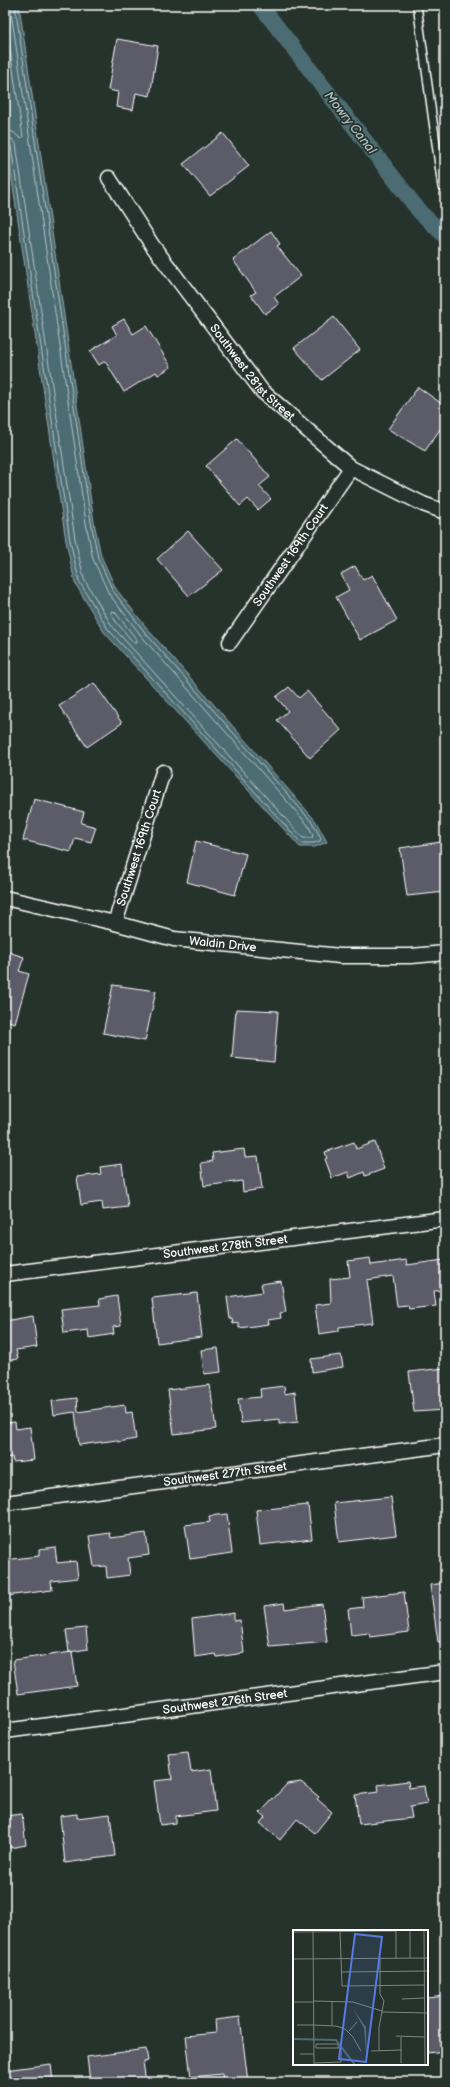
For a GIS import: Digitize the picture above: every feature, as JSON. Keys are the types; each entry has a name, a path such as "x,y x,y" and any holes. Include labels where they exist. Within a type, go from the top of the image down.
{"street":[{"name":"Southwest 281st Street","path":"109,178 152,245 262,391 351,468 423,504 445,512"},
{"name":"Southwest 169th Court","path":"230,642 351,468"},
{"name":"Southwest 169th Court","path":"116,923 163,772"},
{"name":"Waldin Drive","path":"5,898 116,923 174,939 340,956 411,956 445,952"},
{"name":"Southwest 278th Street","path":"5,1274 445,1219"},
{"name":"Southwest 277th Street","path":"5,1503 445,1445"},
{"name":"Southwest 276th Street","path":"5,1731 445,1672"}],"lane":[{"path":"417,5 442,187 445,187"}],"water":[{"path":"5,5 19,5 94,522 101,556 116,589 150,632 315,820 327,842 315,847 300,847 104,632 75,583 66,541 5,133"}],"building":[{"path":"117,39 158,46 150,96 136,93 133,110 116,107 118,92 108,90"},
{"path":"223,133 249,166 210,196 183,164"},
{"path":"271,231 280,244 277,246 301,276 274,297 279,304 265,314 251,295 256,292 233,260"},
{"path":"334,317 360,350 322,380 294,348"},
{"path":"124,319 133,334 146,326 171,367 158,375 156,372 124,392 105,361 99,365 90,351 117,335 112,326"},
{"path":"418,387 445,406 445,422 425,451 388,429"},
{"path":"237,439 270,477 259,486 271,499 258,510 248,499 240,506 206,466"},
{"path":"188,531 223,570 189,596 157,559"},
{"path":"355,566 363,580 372,575 397,620 360,640 336,597 349,590 341,574"},
{"path":"94,683 122,723 87,747 59,706"},
{"path":"289,687 299,698 307,691 341,730 310,758 277,720 288,711 276,697"},
{"path":"34,799 84,812 81,823 96,827 91,842 75,838 71,852 23,840"},
{"path":"196,841 246,854 235,895 187,882"},
{"path":"441,842 445,871 445,892 407,896 400,848"},
{"path":"8,952 24,957 19,971 29,974 15,1023 5,1020 5,962"},
{"path":"113,985 156,991 145,1041 103,1033"},
{"path":"236,1009 278,1011 274,1062 232,1058"},
{"path":"354,1142 356,1149 375,1142 384,1169 365,1176 364,1172 350,1178 348,1172 332,1178 325,1159 327,1158 325,1152"},
{"path":"244,1149 245,1157 258,1156 262,1189 243,1192 242,1181 204,1186 201,1163 213,1161 212,1153"},
{"path":"122,1164 128,1207 103,1210 102,1202 81,1205 77,1177 101,1174 100,1167"},
{"path":"370,1258 371,1265 406,1260 407,1265 444,1260 444,1290 434,1291 436,1306 409,1309 408,1305 397,1306 393,1276 367,1280 373,1323 339,1327 339,1331 319,1334 315,1305 331,1303 330,1279 350,1277 348,1261"},
{"path":"281,1281 286,1312 280,1313 281,1318 268,1320 269,1324 239,1328 239,1323 233,1324 232,1319 230,1319 227,1297 263,1292 261,1284"},
{"path":"197,1293 202,1337 157,1343 152,1298"},
{"path":"117,1296 121,1326 113,1327 114,1334 89,1338 88,1330 64,1333 61,1309 100,1305 99,1299"},
{"path":"33,1316 37,1347 16,1350 18,1359 5,1361 5,1321"},
{"path":"218,1348 221,1372 204,1374 201,1350"},
{"path":"341,1355 343,1367 312,1372 311,1359"},
{"path":"445,1368 445,1410 414,1412 409,1372"},
{"path":"210,1385 216,1429 174,1434 168,1390"},
{"path":"284,1386 285,1394 295,1392 298,1422 279,1424 279,1419 241,1423 238,1399 261,1397 260,1389"},
{"path":"77,1398 78,1412 125,1405 126,1413 132,1412 136,1439 79,1445 75,1412 54,1415 52,1401"},
{"path":"15,1422 16,1429 30,1427 34,1460 13,1462 12,1457 5,1458 5,1423"},
{"path":"391,1497 396,1535 339,1542 334,1503"},
{"path":"308,1505 312,1539 260,1545 256,1510"},
{"path":"227,1514 232,1553 190,1559 185,1525 210,1522 209,1516"},
{"path":"110,1533 111,1538 146,1533 149,1555 128,1558 130,1575 107,1578 106,1566 94,1567 89,1536"},
{"path":"55,1547 57,1563 76,1561 78,1578 51,1581 52,1590 6,1596 5,1560 39,1556 39,1549"},
{"path":"445,1583 445,1641 438,1642 430,1585"},
{"path":"404,1592 409,1632 370,1637 369,1633 351,1635 348,1609 363,1607 362,1597"},
{"path":"284,1603 285,1609 322,1604 327,1642 270,1647 264,1606"},
{"path":"234,1613 234,1621 240,1620 244,1653 217,1657 216,1654 195,1657 192,1619"},
{"path":"86,1628 88,1649 69,1652 66,1630"},
{"path":"72,1652 77,1686 18,1694 13,1660"},
{"path":"188,1752 191,1772 211,1769 216,1811 176,1816 176,1823 160,1825 154,1781 172,1779 169,1754"},
{"path":"408,1781 409,1788 424,1786 427,1804 410,1807 412,1818 359,1824 355,1795 379,1792 378,1785"},
{"path":"301,1782 319,1797 317,1799 332,1812 315,1833 297,1819 280,1840 260,1823 265,1817 260,1813 287,1784"},
{"path":"22,1814 26,1845 10,1848 10,1844 5,1845 5,1816"},
{"path":"77,1814 77,1818 110,1814 115,1856 65,1863 60,1816"},
{"path":"445,1996 445,2026 442,2026 445,2051 428,2053 428,1998"},
{"path":"240,2017 248,2082 223,2082 222,2074 191,2077 186,2036 216,2033 215,2020"},
{"path":"146,2049 148,2061 143,2062 146,2082 90,2082 87,2057"},
{"path":"51,2064 53,2082 5,2082 5,2070"}],"waterway":[{"name":"Mowry Canal","path":"260,5 420,212 445,236"}]}
